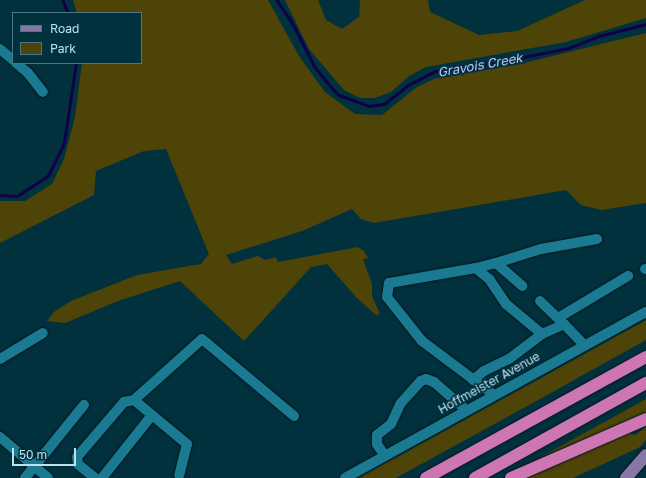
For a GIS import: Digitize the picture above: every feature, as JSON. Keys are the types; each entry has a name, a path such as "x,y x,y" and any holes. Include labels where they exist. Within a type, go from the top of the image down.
{"highway":[{"path":"426,478 646,357"},
{"path":"475,478 646,383"},
{"path":"511,478 646,419"}],"main road":[{"path":"626,478 646,455"}],"street":[{"path":"0,49 12,59"},
{"path":"17,64 28,73 43,92"},
{"path":"494,395 422,342 387,297 388,283 476,268 541,249 598,239"},
{"path":"496,263 522,286"},
{"path":"476,268 489,279 506,304 542,334"},
{"path":"473,380 484,370 509,359 542,334 628,276"},
{"path":"540,301 584,345"},
{"name":"Hoffmeister Avenue","path":"345,478 646,312"},
{"path":"0,359 42,333"},
{"path":"95,478 78,464 78,457 124,402 134,400 202,339 294,416"},
{"path":"385,456 377,444 377,435 391,424 401,403 422,381 426,379 434,382 466,410"},
{"path":"134,400 187,444 179,477"},
{"path":"25,478 84,405"},
{"path":"102,478 152,415"},
{"path":"0,436 48,478"}],"green space":[{"path":"73,0 268,0 299,56 325,92 355,114 382,115 417,87 434,79 520,64 646,33 646,203 601,210 581,205 566,190 374,223 361,219 352,209 302,231 226,255 232,264 258,256 265,260 276,257 278,262 358,247 364,251 368,258 363,259 372,284 372,296 380,314 376,315 357,298 327,264 311,267 244,341 180,281 118,301 65,323 47,321 55,311 71,301 137,275 201,264 209,254 166,149 144,151 96,171 94,195 0,243 0,201 25,201 52,184 64,159 75,117 82,64 142,64 142,12 77,12"},
{"path":"285,0 318,0 326,20 342,29 359,17 360,0 428,0 430,12 479,35 517,31 585,0 646,0 646,18 566,42 426,67 409,76 391,92 374,98 360,98 344,90 309,49"},
{"path":"646,320 646,340 540,399 396,478 359,478"},
{"path":"646,399 646,413 539,458"},
{"path":"646,427 646,440 640,447 573,478 526,478 629,433 635,435"}],"waterway":[{"name":"Gravois Creek","path":"63,0 68,12"},
{"name":"Gravois Creek","path":"277,0 292,22 315,67 333,89 339,95 369,106 384,104 408,85 436,71 473,67 569,48 599,36 646,24"},
{"name":"Gravois Creek","path":"0,195 17,196 48,176 64,143 76,64"}]}
